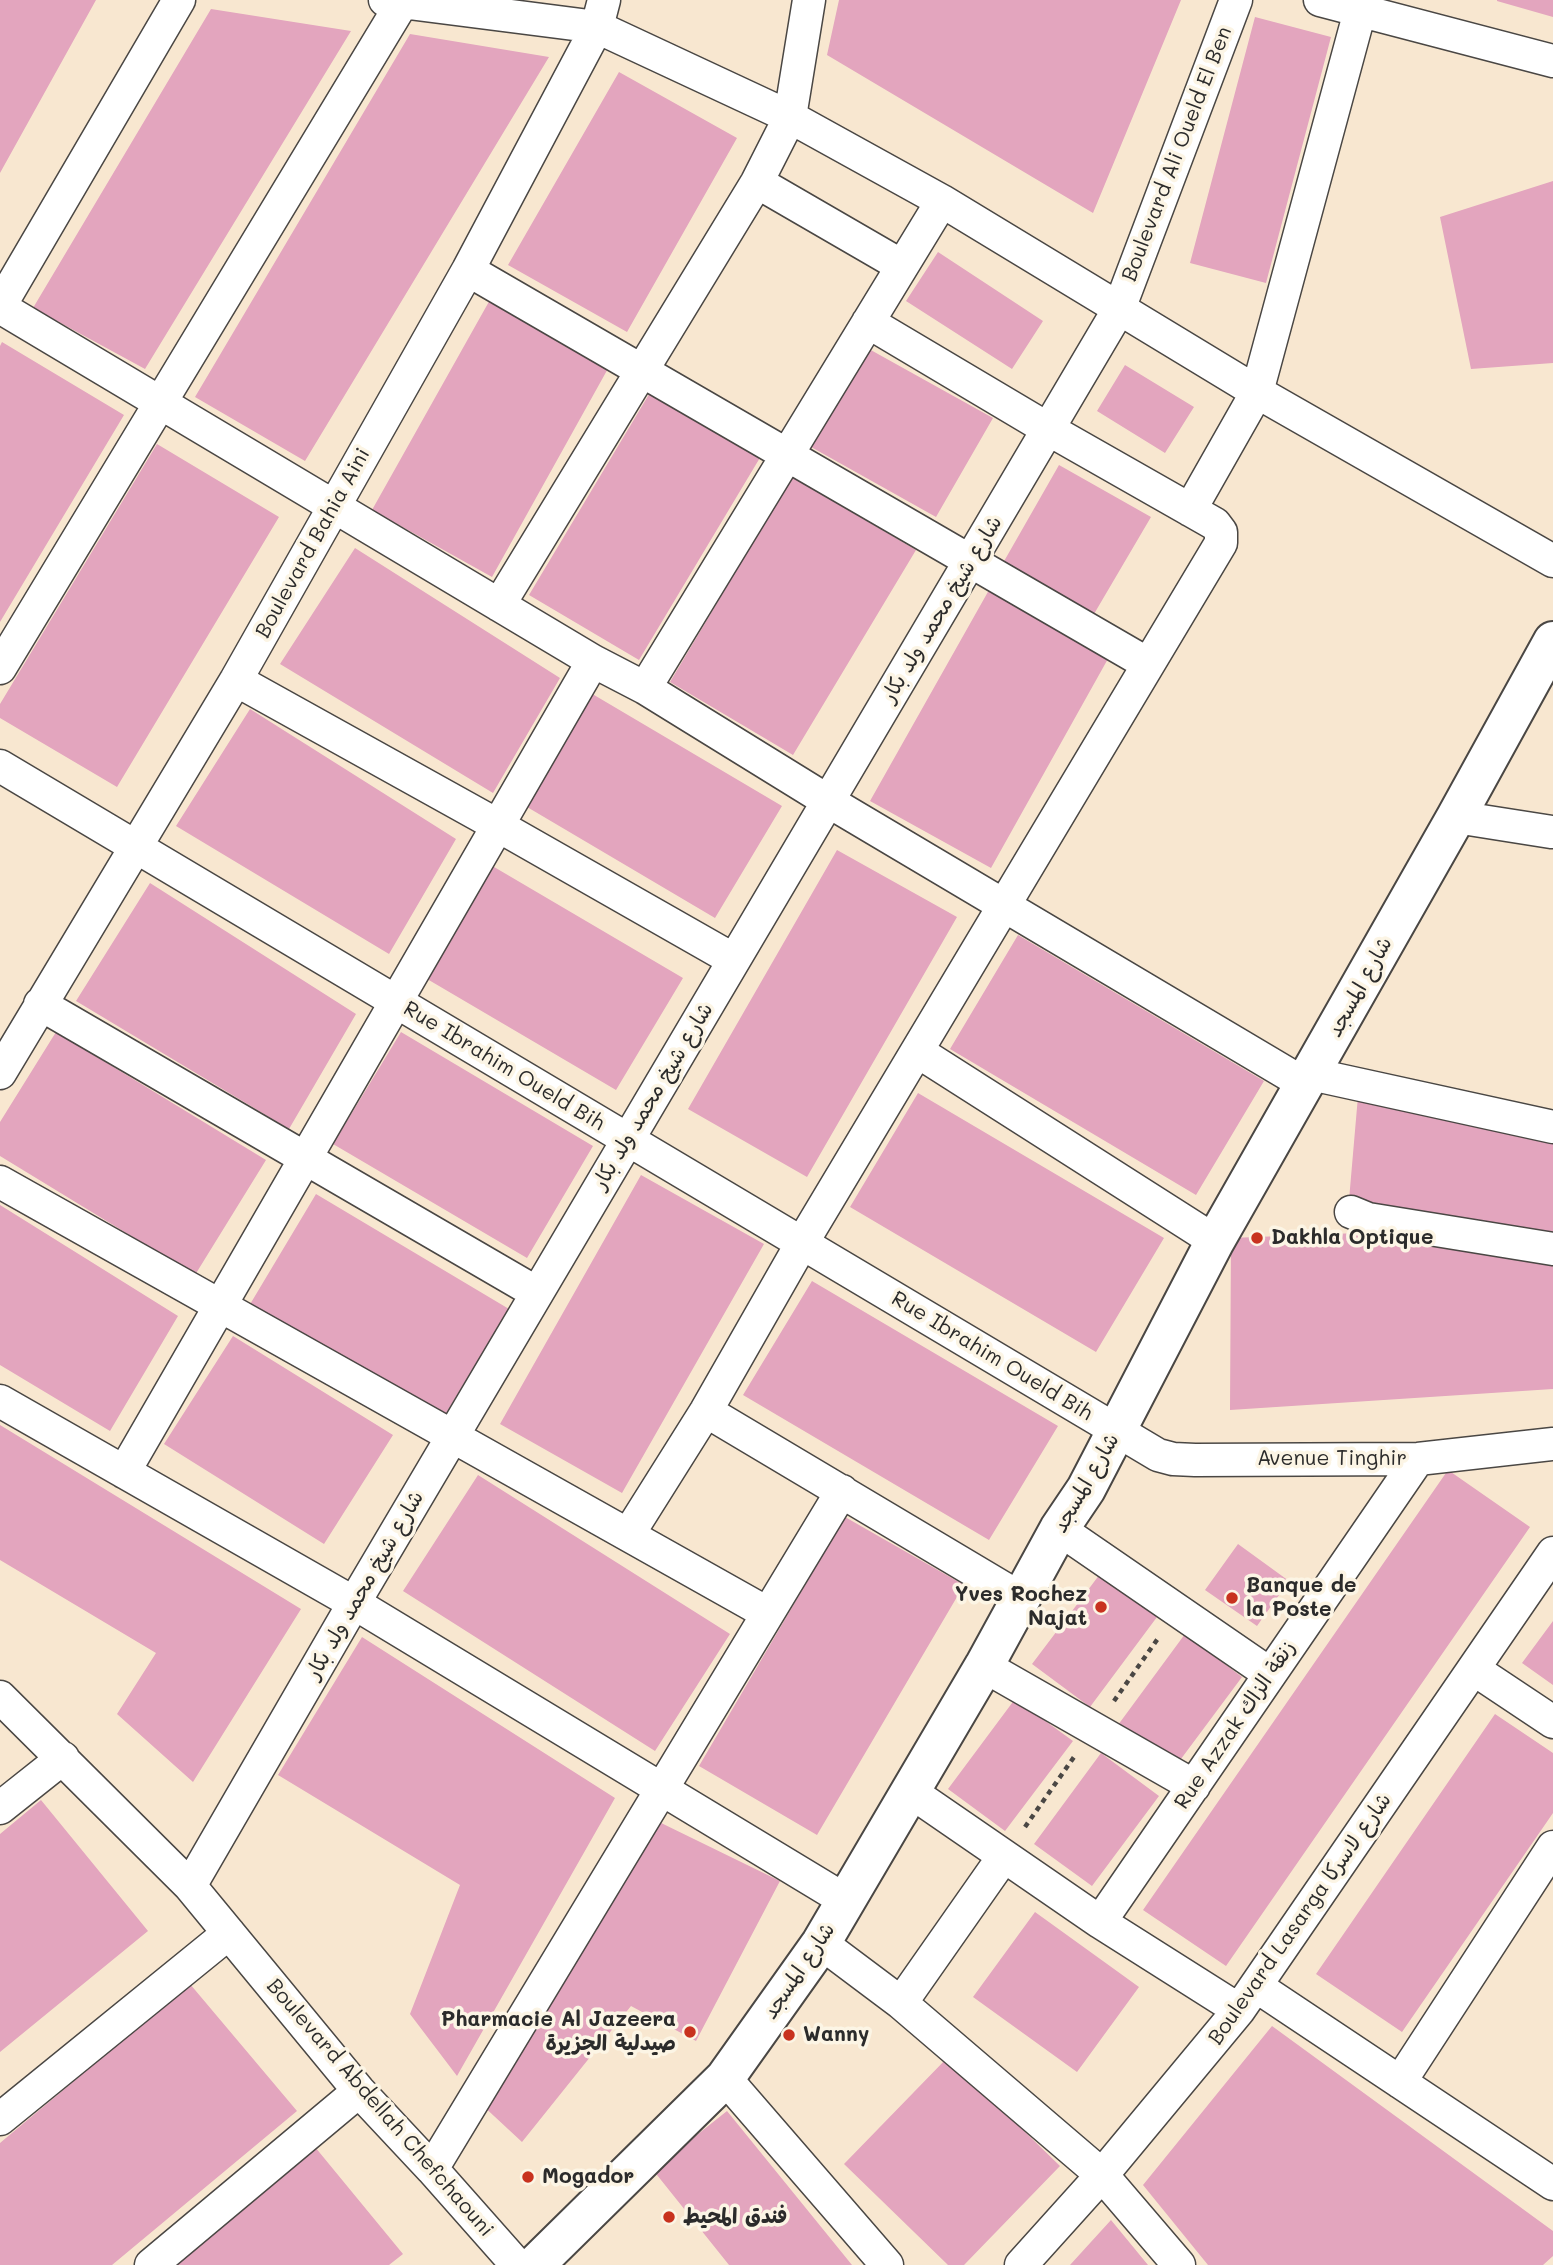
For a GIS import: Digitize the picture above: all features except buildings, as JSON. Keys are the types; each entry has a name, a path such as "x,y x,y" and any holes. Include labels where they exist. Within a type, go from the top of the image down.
{"street":[{"path":"179,0 0,306 593,661 645,688 828,801 1307,1079 1553,1127"},
{"path":"499,604 757,182 790,117 809,0"},
{"name":"Boulevard Ali Oueld El Ben","path":"1119,309 1236,0"},
{"path":"1320,0 1553,61"},
{"path":"0,668 160,403 393,1 601,13 942,201 1257,392 1553,561"},
{"path":"1189,510 1257,392 1360,10"},
{"name":"Boulevard Bahia Aini","path":"0,1073 236,680 468,270 601,13"},
{"path":"757,182 902,266"},
{"path":"645,688 942,201"},
{"path":"468,270 1148,664"},
{"name":"شارع شيخ محمد ولد بكار","path":"190,1886 452,1436 1119,309"},
{"path":"628,1535 706,1411 802,1243 1220,543 1221,532 1215,524 1048,429 869,322"},
{"name":"شارع المسجد","path":"535,2265 724,2078 821,1943 984,1666 1059,1529 1086,1489 1215,1241 1553,641"},
{"path":"124,1472 593,661"},
{"path":"236,680 734,960"},
{"name":"Rue Ibrahim Oueld Bih","path":"0,766 1117,1431"},
{"path":"1456,817 1552,832"},
{"path":"40,1004 537,1293"},
{"path":"917,1051 1215,1241"},
{"path":"0,1182 767,1613"},
{"path":"1351,1212 1368,1219 1553,1249"},
{"path":"0,1401 354,1603 845,1900"},
{"path":"706,1411 1020,1598"},
{"name":"Avenue Tinghir","path":"1117,1431 1158,1455 1174,1459 1418,1459 1553,1444"},
{"name":"Rue Azzak زنقة الزاك","path":"1100,1922 1418,1459"},
{"path":"432,2169 842,1490"},
{"path":"1059,1529 1270,1674"},
{"name":"Boulevard Lasarga شارع لاسركا","path":"1021,2265 1102,2175 1248,1998 1553,1553"},
{"path":"984,1666 1194,1786"},
{"path":"1475,1670 1553,1723"},
{"name":"Boulevard Abdellah Chefchaouni","path":"0,1697 190,1886 359,2091 517,2265"},
{"path":"0,1808 63,1758"},
{"path":"911,1792 1100,1922 1248,1998 1400,2082 1553,2184"},
{"path":"1400,2082 1553,1847"},
{"path":"901,2003 1004,1856"},
{"path":"0,2119 229,1933"},
{"path":"821,1943 901,2003 1102,2175 1179,2265"},
{"path":"724,2078 887,2265"},
{"path":"152,2265 359,2091"}],"place":[{"name":"Dakhla Optique","path":"1257,1238"},
{"name":"Banque de la Poste","path":"1232,1598"},
{"name":"Yves Rochez Najat","path":"1101,1607"},
{"name":"Pharmacie Al Jazeera صيدلية الجزيرة","path":"690,2032"},
{"name":"Wanny","path":"789,2035"},
{"name":"Mogador","path":"528,2177"},
{"name":"فندق المحيط","path":"669,2217"}]}
